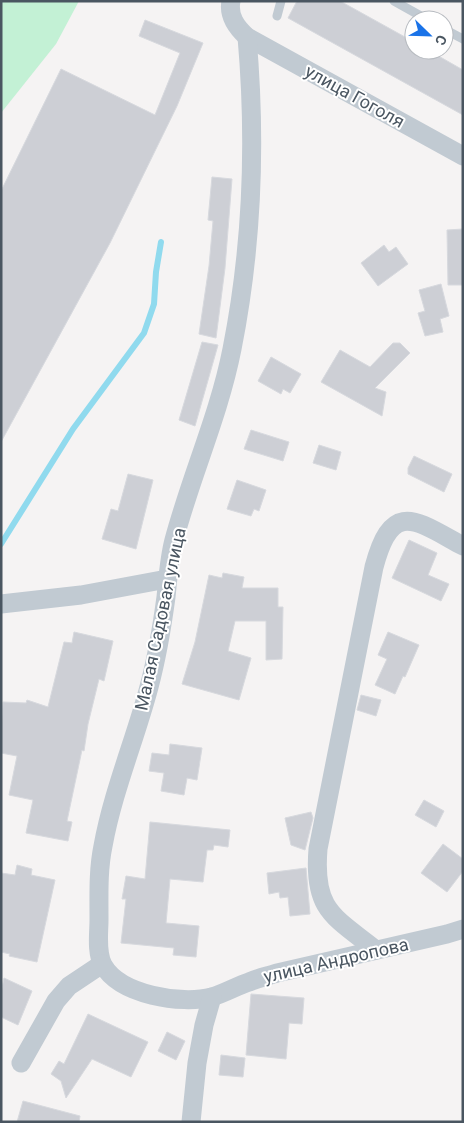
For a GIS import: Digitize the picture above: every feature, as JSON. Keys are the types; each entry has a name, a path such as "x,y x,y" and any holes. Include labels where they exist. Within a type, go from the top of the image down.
{"street":[{"path":"231,1 230,7 233,20 239,30 247,37"},
{"name":"улица Гоголя","path":"247,37 463,156"},
{"name":"Малая Садовая улица","path":"102,964 99,945 99,881 102,847 111,808 150,685 162,625 173,542 221,394 232,350 239,305 250,195 252,152 251,93 247,37"},
{"path":"376,950 332,916 323,903 318,887 316,868 318,849 374,567 384,536 393,526 405,520 418,522 463,546"},
{"path":"1,604 81,595 168,578"},
{"name":"улица Андропова","path":"212,997 251,981 277,973 447,934 463,928"},
{"path":"21,1063 56,1001 69,986 102,964 113,976 130,988 149,994 170,999 192,1000 212,997 204,1025 197,1063 192,1122"}],"lane":[{"path":"277,16 281,1"},
{"path":"394,1 410,10"}],"green space":[{"path":"1,1 79,1 56,44 1,113"}],"building":[{"path":"297,1 340,1 404,36 404,60 446,60 463,70 463,115 288,18"},
{"path":"145,20 203,43 177,106 110,243 1,442 1,191 61,69 155,115 180,53 139,36"},
{"path":"212,177 232,179 225,268 216,338 199,334 209,266 213,221 208,220"},
{"path":"463,229 463,285 448,285 447,230"},
{"path":"384,245 389,252 396,247 408,264 378,286 361,263"},
{"path":"441,284 449,316 440,319 443,332 425,336 418,313 425,311 419,290"},
{"path":"202,342 218,345 195,426 179,420"},
{"path":"393,343 400,343 410,353 375,388 386,392 382,416 321,382 340,350 370,367"},
{"path":"271,357 301,374 290,393 283,389 281,394 258,381"},
{"path":"251,430 289,442 283,461 244,449"},
{"path":"319,445 341,452 336,470 313,463"},
{"path":"414,456 452,474 444,492 408,474 408,468"},
{"path":"128,474 153,480 136,549 102,539 111,509 118,511"},
{"path":"237,480 266,490 259,511 254,509 251,516 227,509"},
{"path":"409,540 437,553 428,575 449,584 441,601 392,578"},
{"path":"223,573 244,577 242,588 278,588 278,607 283,607 282,659 266,660 266,621 235,621 228,651 251,658 239,700 182,684 195,642 209,575 222,578"},
{"path":"74,632 113,641 104,681 99,679 88,724 84,751 82,750 67,821 72,822 68,841 26,833 33,800 9,795 17,756 1,753 1,730 3,702 26,703 27,700 48,707 64,642 72,643"},
{"path":"388,632 419,645 405,677 403,676 395,694 375,685 387,659 378,655"},
{"path":"361,695 381,700 376,716 357,710"},
{"path":"170,744 202,748 197,780 187,778 184,795 161,791 164,773 149,771 152,753 169,755"},
{"path":"424,800 444,811 436,827 415,815"},
{"path":"311,812 313,818 305,850 291,845 285,818"},
{"path":"150,822 230,830 228,847 214,845 213,850 207,850 203,882 170,879 166,923 199,926 196,957 173,955 174,948 121,943 126,899 122,899 126,876 145,879"},
{"path":"443,844 463,859 463,871 447,892 421,873"},
{"path":"17,865 32,869 31,875 55,880 37,962 9,956 10,954 1,952 1,873 15,875"},
{"path":"306,868 310,914 290,916 288,897 280,898 279,892 269,894 267,873"},
{"path":"4,978 32,991 18,1025 1,1017 1,993"},
{"path":"251,994 304,998 302,1024 289,1023 286,1059 246,1055"},
{"path":"88,1014 148,1042 131,1077 92,1059 66,1098 61,1081 51,1074 59,1061 64,1064"},
{"path":"167,1032 185,1041 176,1060 158,1051"},
{"path":"221,1055 245,1058 243,1077 219,1075"},
{"path":"23,1101 80,1116 79,1122 17,1122"}],"waterway":[{"path":"1,544 73,429 144,333 154,304 156,272 161,242"}]}
